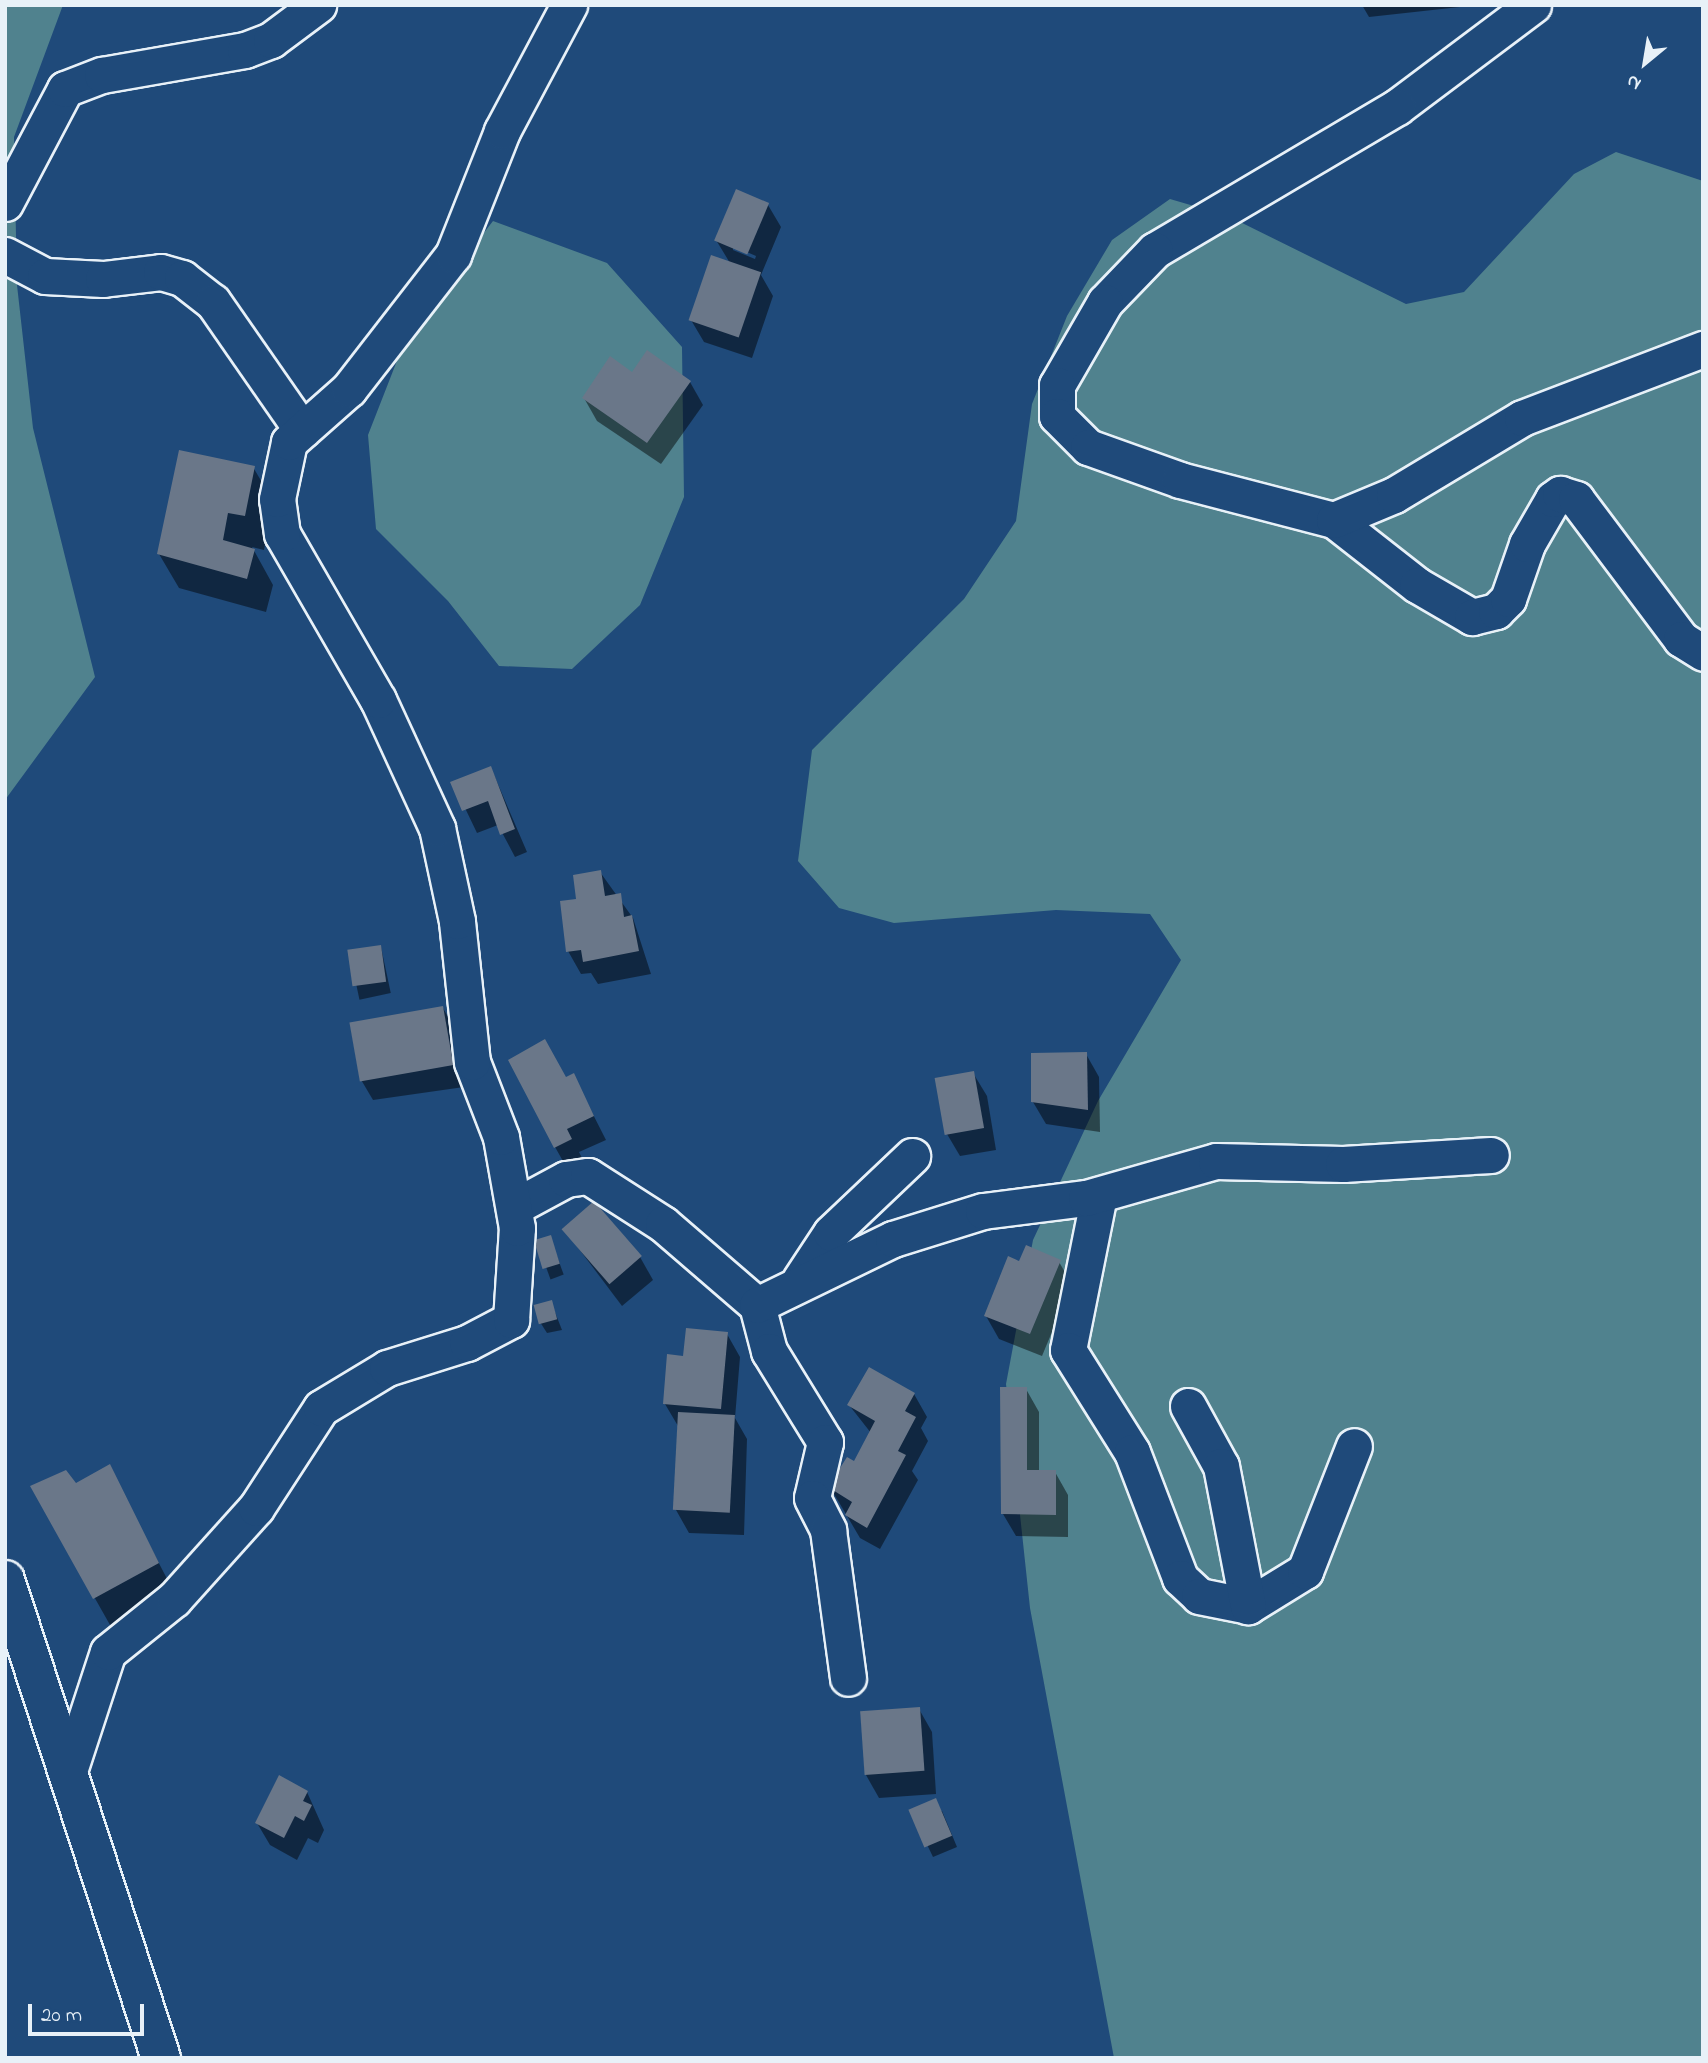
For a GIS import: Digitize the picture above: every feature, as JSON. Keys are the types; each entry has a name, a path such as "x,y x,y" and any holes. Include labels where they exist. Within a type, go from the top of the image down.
{"street":[{"path":"5,203 65,89 102,75 245,50 318,5"},
{"path":"69,1771 108,1652 174,1599 256,1508 321,1408 387,1368 467,1343 511,1320 514,1207 501,1137 472,1062 457,921 437,828 378,700 282,534 277,499 289,442 349,390 453,255 502,131 569,5"},
{"path":"1533,5 1396,107 1155,250 1105,302 1057,385 1057,416 1088,447 1180,480 1334,520 1417,585 1472,617 1496,611 1508,599 1527,544 1553,499 1560,494 1576,499 1663,618 1703,653"},
{"path":"5,255 45,276 103,279 161,272 182,278 213,302 302,430"},
{"path":"1334,520 1394,495 1522,418 1703,349"},
{"path":"757,1305 800,1280 893,1238 983,1212 1099,1195 1216,1161 1343,1164 1491,1155"},
{"path":"800,1280 831,1233 912,1156"},
{"path":"514,1207 566,1179 588,1176 663,1224 757,1305 769,1351 825,1442 812,1498 828,1530 848,1678"},
{"path":"1099,1195 1068,1350 1132,1452 1180,1578 1199,1596 1248,1606 1305,1571 1354,1446"},
{"path":"1188,1406 1221,1466 1248,1606"},
{"path":"5,1580 161,2058"}],"green space":[{"path":"5,5 63,5 14,137 17,285 33,428 95,677 5,800"},
{"path":"1616,152 1703,181 1703,2058 1114,2058 1030,1608 1006,1384 1033,1240 1098,1101 1181,960 1150,914 1056,910 894,923 839,908 798,861 812,750 964,599 1016,521 1032,404 1067,316 1112,240 1170,199 1228,216 1406,304 1464,292 1574,174"},
{"path":"493,221 607,263 682,347 684,497 640,605 572,669 499,666 448,601 376,529 368,435 409,330"}],"building":[{"path":"736,189 769,203 747,255 714,241"},
{"path":"711,255 761,272 739,337 689,320"},
{"path":"647,350 691,381 647,443 582,398 610,356 632,372"},
{"path":"179,450 255,466 245,516 228,513 223,540 255,549 247,579 157,554"},
{"path":"491,766 515,829 500,835 488,801 462,811 450,782"},
{"path":"601,870 605,896 621,893 624,917 632,915 639,951 583,962 581,950 566,952 560,901 576,899 573,875"},
{"path":"381,945 386,982 352,986 347,950"},
{"path":"443,1006 453,1065 360,1082 349,1022"},
{"path":"545,1039 566,1077 574,1073 594,1116 567,1129 572,1139 554,1148 508,1060"},
{"path":"1087,1052 1088,1110 1031,1102 1031,1053"},
{"path":"974,1071 984,1128 945,1135 935,1078"},
{"path":"594,1201 642,1256 609,1284 562,1229"},
{"path":"551,1235 560,1264 543,1269 534,1240"},
{"path":"1026,1245 1061,1260 1030,1334 984,1316 1008,1256 1019,1261"},
{"path":"552,1300 557,1319 539,1324 534,1305"},
{"path":"686,1328 728,1332 721,1409 663,1404 667,1354 683,1356"},
{"path":"869,1367 915,1393 905,1411 916,1417 898,1451 906,1455 867,1528 845,1515 852,1502 828,1487 847,1457 854,1461 875,1421 847,1405"},
{"path":"1000,1387 1027,1387 1027,1470 1056,1470 1056,1515 1001,1514"},
{"path":"678,1412 735,1415 730,1513 673,1510"},
{"path":"110,1464 159,1563 93,1599 30,1486 66,1470 76,1483"},
{"path":"920,1707 924,1771 865,1775 860,1711"},
{"path":"279,1775 308,1791 303,1801 312,1805 304,1821 295,1816 284,1838 255,1823"},
{"path":"936,1798 952,1836 924,1847 908,1810"}]}
